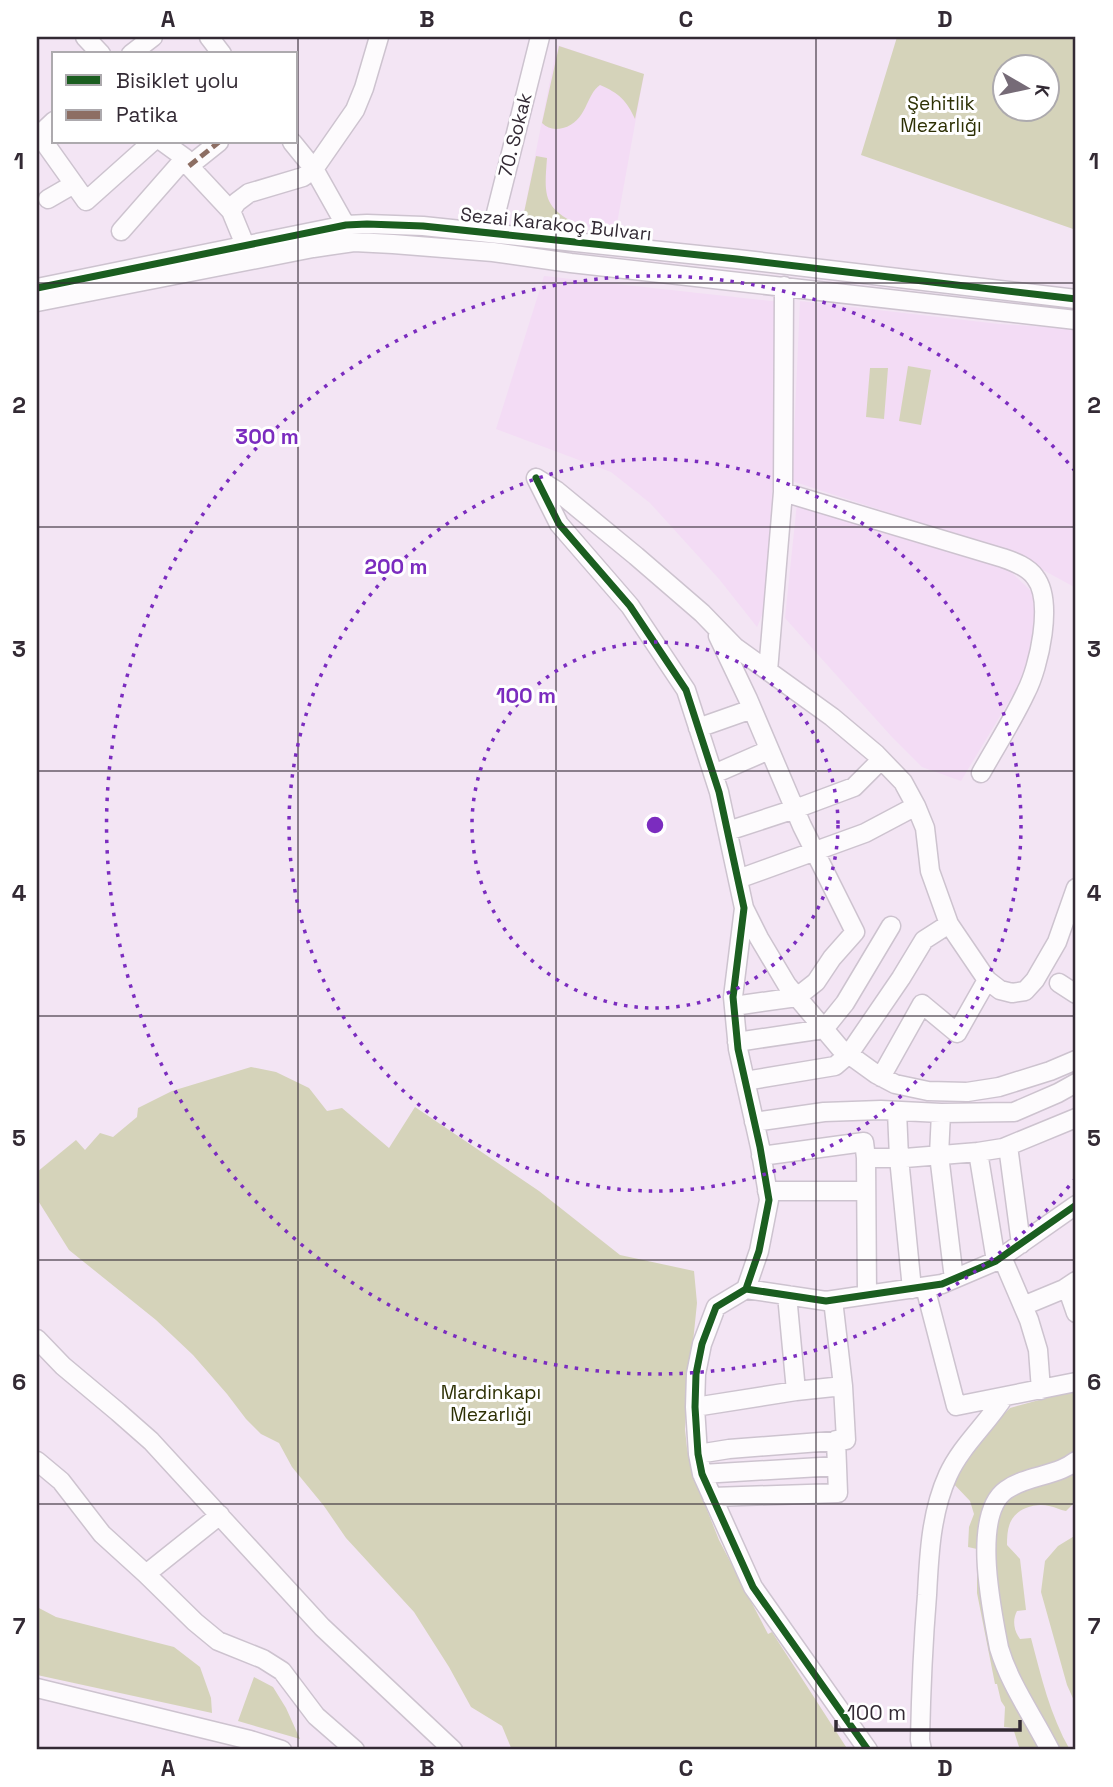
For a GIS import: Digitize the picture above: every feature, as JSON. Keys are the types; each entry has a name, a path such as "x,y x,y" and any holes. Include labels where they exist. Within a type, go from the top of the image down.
{"street":[{"path":"85,37 99,52"},
{"path":"134,52 153,37"},
{"path":"209,37 220,52"},
{"path":"231,211 249,192 303,177 314,169 355,110 379,37"},
{"name":"70. Sokak","path":"491,233 540,37"},
{"path":"52,123 38,136 86,201 150,144"},
{"path":"165,144 187,162 231,211 244,245"},
{"path":"121,230 187,162 216,144"},
{"path":"294,144 314,169 354,242"},
{"path":"48,200 74,184"},
{"name":"Sezai Karakoç Bulvarı","path":"37,288 346,225 368,224 423,226 737,259 1076,299"},
{"path":"37,302 354,242 492,252 1076,320"},
{"path":"768,671 783,492 784,286"},
{"path":"1073,1060 999,1087 967,1092 928,1091 895,1084 840,1048 787,985 744,908 719,792 686,690 630,606 559,524 536,478 636,556 712,623 735,648 832,717 903,782 925,828 930,871 948,924 987,980 1000,990 1012,993 1024,991 1035,980 1057,942 1075,897"},
{"path":"783,492 1003,558 1022,566 1036,577 1044,595 1044,626 1037,657 1027,690 981,773"},
{"path":"712,623 795,810 856,932 832,958 816,982 797,997 734,1006"},
{"path":"698,728 752,709"},
{"path":"713,774 769,750"},
{"path":"728,831 795,810 854,787 881,760"},
{"path":"738,879 865,833 916,806"},
{"path":"744,908 733,997 737,1042 769,1200 758,1251 746,1289"},
{"path":"745,1081 835,1066 849,1054 924,940 948,924"},
{"path":"737,1042 824,1029 845,1003 891,926"},
{"path":"881,1077 922,1004 957,1034 987,980"},
{"path":"1059,982 1076,994"},
{"path":"754,1122 824,1112 1014,1112 1076,1083"},
{"path":"897,1111 899,1158 919,1288 956,1406 1076,1382"},
{"path":"941,1113 939,1155 954,1279"},
{"path":"866,1158 978,1152 1008,1146 1076,1118"},
{"path":"761,1156 864,1142 867,1295"},
{"path":"1008,1146 1021,1244"},
{"path":"978,1152 999,1259 1023,1306 1038,1350 1041,1390"},
{"path":"767,1191 866,1191"},
{"path":"868,1750 754,1587 702,1475 695,1408 696,1374 702,1344 716,1307 746,1289 826,1301 942,1284 999,1259 1076,1205"},
{"path":"1023,1306 1072,1284 1076,1313"},
{"path":"786,1295 796,1391"},
{"path":"698,1454 846,1440 844,1386 833,1300"},
{"path":"37,1339 63,1366 151,1441 322,1627 453,1750"},
{"path":"695,1408 844,1386"},
{"path":"922,1750 921,1669 929,1563 937,1503 949,1473 1004,1397"},
{"path":"712,1497 838,1493 836,1440"},
{"path":"37,1461 61,1481 102,1534 195,1622 218,1641 263,1659 282,1671 316,1716 355,1750"},
{"path":"1050,1750 1022,1700 999,1648 988,1581 988,1522 997,1498 1005,1490 1018,1482 1062,1469 1076,1461"},
{"path":"702,1475 837,1466"},
{"path":"146,1574 219,1515"},
{"path":"37,1688 282,1750"}],"shaded area":[{"path":"557,45 644,74 616,229 522,222"},
{"path":"544,276 780,302 768,602 757,627 719,579 650,503 611,472 496,429"},
{"path":"800,301 999,324 1076,329 1076,588 1012,553 792,481"},
{"path":"797,503 991,564 1011,572 1032,592 1036,617 1026,673 961,781 922,767 785,618"}],"green space":[{"name":"Şehitlik Mezarlığı","path":"897,37 1076,37 1076,230 861,155"},
{"path":"559,46 644,74 635,119 622,98 600,85 595,89 582,114 571,125 554,129 542,123"},
{"path":"536,156 547,158 548,200 559,213 580,226 522,222"},
{"path":"908,366 931,370 921,425 899,421"},
{"path":"870,368 888,368 884,419 866,417"},
{"name":"Mardinkapı Mezarlığı","path":"251,1067 276,1072 309,1088 327,1111 342,1108 389,1148 415,1107 539,1191 620,1255 694,1271 697,1303 685,1429 692,1472 719,1540 768,1634 772,1632 848,1750 512,1750 502,1726 471,1707 414,1612 346,1538 292,1467 279,1443 261,1434 246,1419 193,1355 156,1320 69,1250 37,1199 37,1172 76,1140 85,1150 100,1133 113,1137 137,1117 138,1108 172,1091"},
{"path":"1076,1390 1076,1501 1066,1511 1040,1505 1020,1511 1010,1523 1007,1545 1020,1559 1026,1610 1017,1611 1015,1629 1020,1639 1031,1638 1042,1681 1070,1750 1020,1750 1013,1728 1004,1727 1005,1707 995,1684 977,1593 977,1549 968,1547 969,1527 974,1514 970,1501 951,1481 980,1438 1010,1408"},
{"path":"1076,1535 1076,1705 1067,1685 1041,1592 1045,1561 1058,1546"},
{"path":"37,1607 56,1617 174,1647 200,1667 211,1698 212,1713 37,1675"},
{"path":"254,1677 273,1687 300,1739 238,1721"}],"marked path":[{"path":"189,166 216,144"}],"cycle path":[{"path":"37,288 346,225 367,224 423,226 737,259 1076,299"},
{"path":"536,478 559,524 630,606 686,690 719,792 744,908 733,997 738,1049 769,1200 759,1251 746,1289"},
{"path":"868,1750 753,1587 702,1474 695,1407 696,1374 702,1344 716,1307 746,1289 826,1301 942,1284 996,1261 1076,1205"}]}
